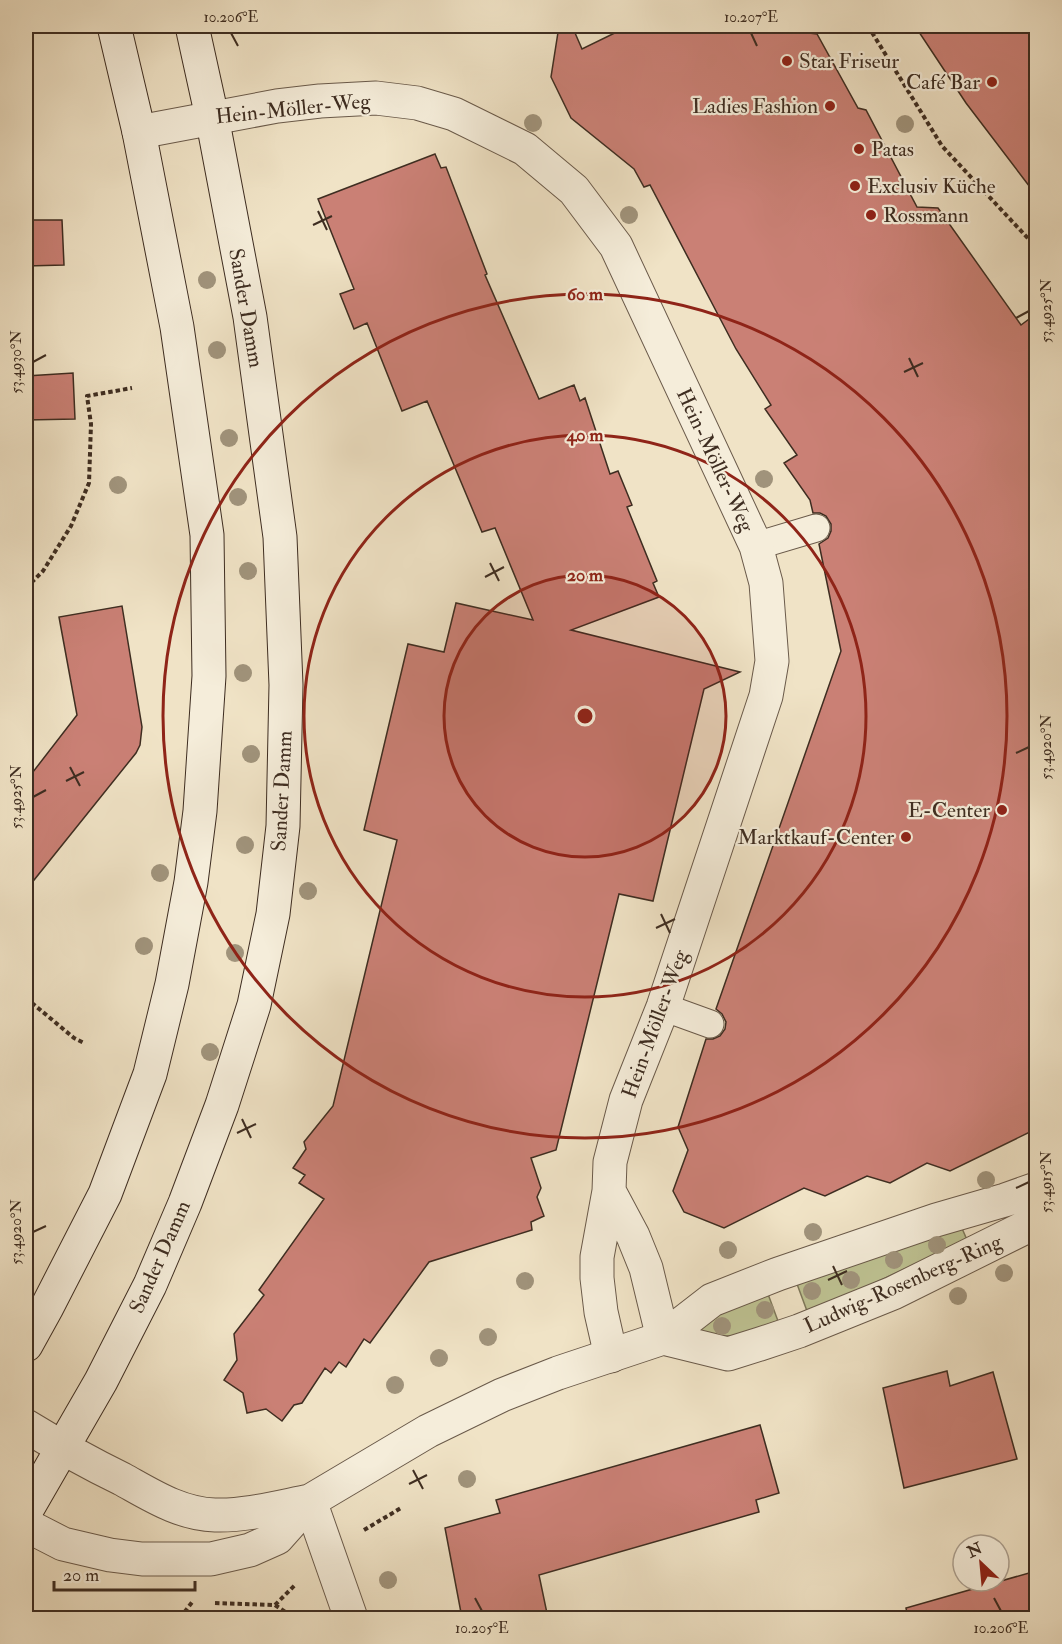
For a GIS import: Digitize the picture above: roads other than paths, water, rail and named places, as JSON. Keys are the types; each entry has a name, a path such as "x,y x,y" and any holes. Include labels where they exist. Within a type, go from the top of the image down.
{"street":[{"path":"26,1345 105,1194 150,1074 172,984 200,811 209,676 207,535 177,327 139,132 114,26"},
{"name":"Sander Damm","path":"26,1511 101,1381 150,1285 185,1203 222,1105 254,1005 273,914 282,837 286,685 280,537 250,317 212,117 192,26"},
{"name":"Hein-Möller-Weg","path":"139,132 288,105 376,98 417,103 454,114 525,149 574,190 616,246 756,546 766,583 772,661 766,696 663,1007 627,1100 610,1162 609,1191 599,1239 597,1278 610,1356"},
{"name":"Ludwig-Rosenberg-Ring","path":"26,1525 63,1544 90,1552 142,1558 211,1559 250,1550 277,1538 310,1501 429,1431 492,1400 558,1373 663,1338 712,1300 778,1274 936,1220 1036,1189"},
{"path":"609,1191 629,1227 646,1268 663,1338"},
{"name":"Ludwig-Rosenberg-Ring","path":"663,1338 728,1354 799,1331 893,1293 1036,1222"},
{"name":"Ludwig-Rosenberg-Ring","path":"26,1426 62,1449 172,1506 192,1512 214,1515 237,1514 310,1501"},
{"path":"310,1501 351,1618"}],"lane":[{"path":"756,546 816,528"},
{"path":"663,1007 710,1024"}],"place":[{"name":"Star Friseur","path":"787,61"},
{"name":"Café Bar","path":"992,82"},
{"name":"Ladies Fashion","path":"830,106"},
{"name":"Patas","path":"859,149"},
{"name":"Exclusiv Küche","path":"855,186"},
{"name":"Rossmann","path":"871,215"},
{"name":"E-Center","path":"1002,810"},
{"name":"Marktkauf-Center","path":"906,837"}]}
